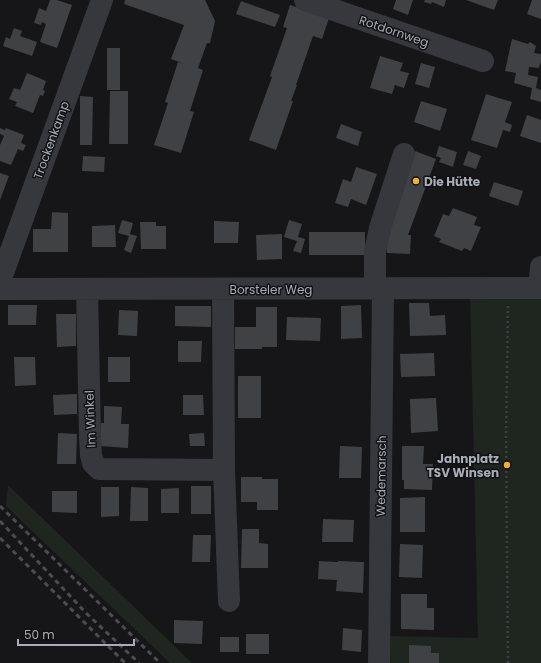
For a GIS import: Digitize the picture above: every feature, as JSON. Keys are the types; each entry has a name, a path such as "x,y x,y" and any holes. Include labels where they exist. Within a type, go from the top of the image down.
{"street":[{"name":"Trockenkamp","path":"0,280 102,0"},
{"name":"Rotdornweg","path":"305,0 483,61"},
{"name":"Wedemarsch","path":"379,663 379,289 375,252 379,234 404,154"},
{"name":"Borsteler Weg","path":"0,289 508,289 540,281"},
{"name":"Im Winkel","path":"87,289 90,437 93,463 99,468 224,470"},
{"path":"223,289 224,470 229,601"}],"path":[{"path":"508,289 506,438 508,663"}],"shaded area":[{"name":"Jahnplatz TSV Winsen","path":"470,294 541,294 541,663 385,663 385,636 478,638"},
{"path":"8,485 192,663 170,663 6,506"}],"building":[{"path":"50,0 57,0 72,5 57,48 40,42 46,24 42,22 41,25 34,23 39,8 46,11"},
{"path":"125,0 205,0 215,21 210,43 207,43 198,68 203,70 190,111 194,112 181,153 154,145 168,103 165,102 178,62 185,64 171,59 184,25 124,4"},
{"path":"396,0 413,0 408,15 393,9"},
{"path":"425,0 446,0 444,7 432,2 431,4 424,2"},
{"path":"466,0 498,0 494,10"},
{"path":"532,0 541,0 541,19 527,14"},
{"path":"241,1 280,15 275,27 236,14"},
{"path":"290,5 329,18 322,39 313,36 276,150 249,140 272,77 270,76 287,28 283,27"},
{"path":"14,28 22,31 20,36 37,42 32,56 3,46 6,37 10,39"},
{"path":"512,39 528,44 530,42 536,46 534,53 541,54 539,68 529,67 528,75 538,77 536,88 541,90 541,102 530,99 532,88 514,83 516,73 505,71"},
{"path":"107,48 120,48 120,90 107,90"},
{"path":"380,56 403,63 400,71 409,73 404,88 395,85 392,94 370,88"},
{"path":"421,63 435,67 429,88 415,84"},
{"path":"27,73 46,81 43,96 40,95 33,113 15,106 17,102 9,99 14,88 20,90"},
{"path":"110,91 128,91 128,144 109,144"},
{"path":"486,94 512,102 505,122 512,125 510,132 503,130 497,148 471,140"},
{"path":"80,96 93,97 92,145 80,145"},
{"path":"421,101 447,109 440,131 414,122"},
{"path":"527,115 541,120 541,143 520,136"},
{"path":"341,124 362,132 358,146 336,138"},
{"path":"0,128 5,130 6,128 24,135 21,143 26,145 23,151 18,149 11,165 0,161 0,145 4,136 0,134"},
{"path":"439,146 457,152 453,167 439,162 441,158 436,156"},
{"path":"415,151 436,159 408,235 411,235 410,254 387,253 387,234"},
{"path":"468,151 481,156 476,169 463,165"},
{"path":"83,156 105,157 104,172 82,171"},
{"path":"356,167 377,174 366,205 351,199 348,207 335,203 343,179 351,182"},
{"path":"0,173 9,176 0,200"},
{"path":"494,182 523,191 518,206 489,196"},
{"path":"453,208 477,217 474,225 481,227 471,251 464,248 462,251 439,242 441,239 434,236 443,214 449,216"},
{"path":"52,212 68,213 68,252 33,252 33,229 51,229"},
{"path":"122,220 133,223 130,234 137,236 131,253 124,250 129,236 118,233"},
{"path":"289,220 302,224 298,237 305,239 301,253 293,251 297,241 284,237"},
{"path":"214,221 239,222 238,243 214,243"},
{"path":"140,222 156,222 156,226 166,226 166,249 141,249"},
{"path":"115,225 116,247 92,247 92,226"},
{"path":"309,232 365,232 365,255 309,255"},
{"path":"282,234 282,259 257,260 256,235"},
{"path":"409,303 429,303 430,316 445,315 446,335 410,336"},
{"path":"8,305 37,305 36,325 8,325"},
{"path":"361,305 362,338 341,339 341,306"},
{"path":"175,306 211,306 211,327 175,326"},
{"path":"256,307 277,307 277,347 262,347 262,349 235,349 235,327 256,327"},
{"path":"119,310 138,311 137,336 118,335"},
{"path":"56,314 76,314 76,346 57,347"},
{"path":"287,317 321,318 320,341 286,340"},
{"path":"178,341 202,341 201,362 178,362"},
{"path":"434,353 435,376 401,377 400,354"},
{"path":"14,357 35,357 36,385 15,386"},
{"path":"108,357 130,357 130,382 108,382"},
{"path":"238,376 261,376 261,418 238,418"},
{"path":"77,394 77,414 54,415 53,395"},
{"path":"183,395 203,395 204,415 183,415"},
{"path":"436,398 438,431 411,433 410,399"},
{"path":"104,406 122,407 121,424 129,424 128,448 100,446 101,423 104,423"},
{"path":"58,433 77,434 76,464 57,464"},
{"path":"204,433 205,446 190,446 189,434"},
{"path":"340,446 362,447 361,478 339,478"},
{"path":"402,446 424,446 423,464 433,464 432,490 404,489 404,480 402,480"},
{"path":"241,477 278,479 278,510 257,510 257,502 241,502"},
{"path":"191,486 211,486 211,514 191,514"},
{"path":"101,487 119,487 119,516 101,517"},
{"path":"131,487 148,488 148,521 130,521"},
{"path":"179,488 179,513 161,513 161,489"},
{"path":"52,491 77,491 77,513 52,512"},
{"path":"425,497 425,532 400,532 400,498"},
{"path":"323,519 354,520 353,542 322,542"},
{"path":"242,529 259,529 259,543 268,544 268,568 241,568"},
{"path":"193,535 211,535 210,562 192,562"},
{"path":"400,544 423,545 422,578 399,577"},
{"path":"319,561 364,562 363,593 336,591 337,580 318,579"},
{"path":"401,594 427,594 427,608 434,608 434,630 401,629"},
{"path":"174,620 203,621 202,644 174,643"},
{"path":"343,628 362,630 361,652 342,650"},
{"path":"246,634 269,634 269,654 246,654"},
{"path":"220,637 239,637 239,652 220,652"},
{"path":"409,645 431,646 431,653 439,653 439,663 409,663"}],"railway":[{"path":"0,506 160,663"},
{"path":"0,521 86,613 139,663"},
{"path":"0,538 125,663"}],"place":[{"name":"Die Hütte","path":"416,181"},
{"name":"Jahnplatz TSV Winsen","path":"507,465"}]}
